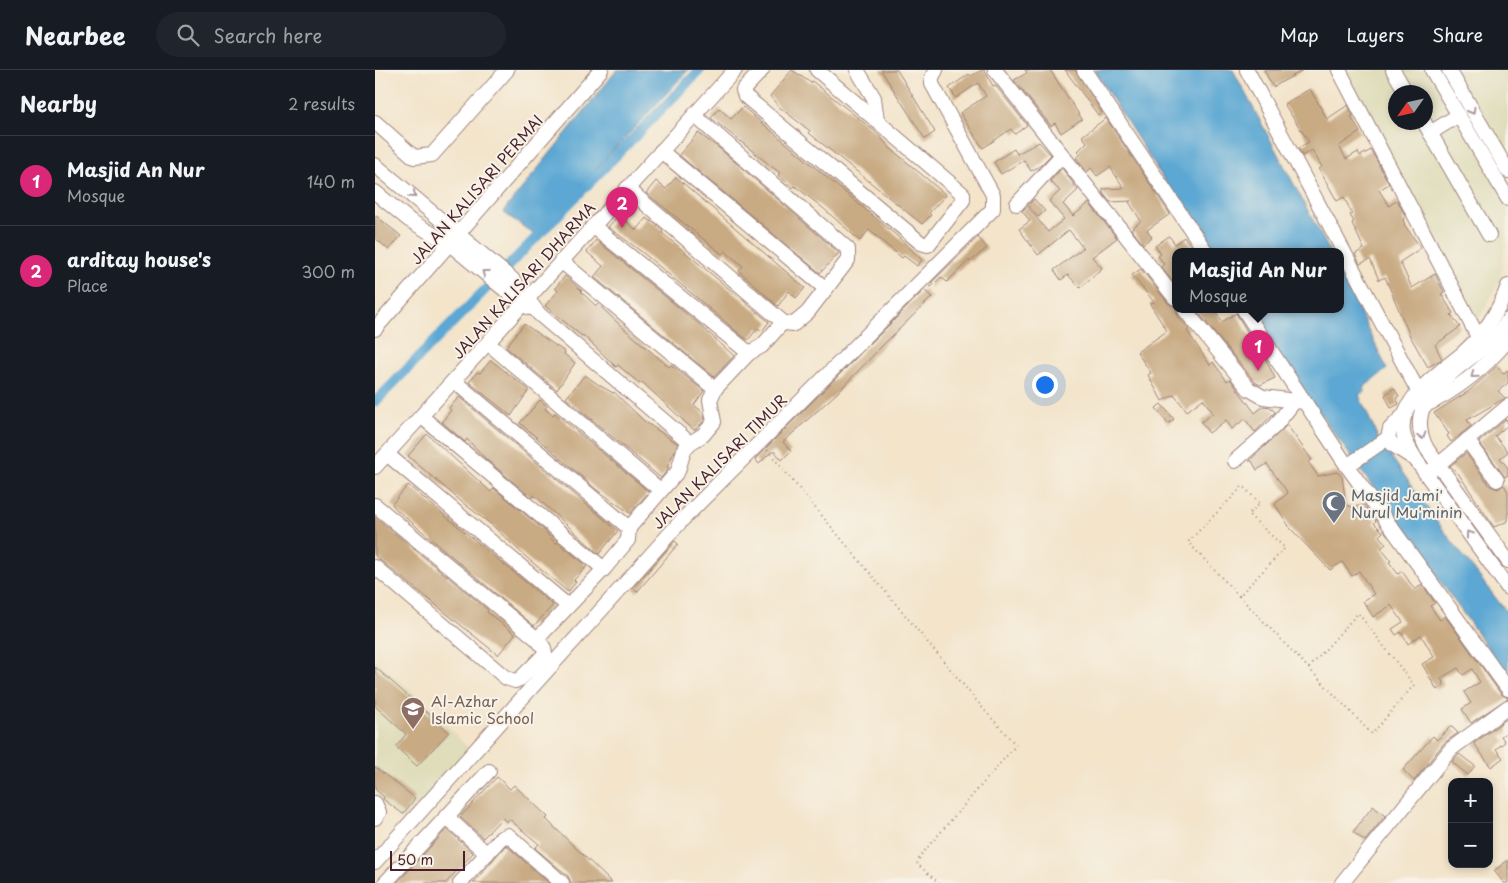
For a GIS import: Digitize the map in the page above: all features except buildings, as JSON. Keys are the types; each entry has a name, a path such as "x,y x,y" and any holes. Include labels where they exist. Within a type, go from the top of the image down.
{"street":[{"path":"375,122 414,156 433,155 507,70"},
{"name":"JALAN KALISARI PERMAI","path":"375,329 451,245 601,70"},
{"name":"JALAN KALISARI DHARMA","path":"375,467 388,455 453,381 528,304 561,261 735,70"},
{"path":"762,70 746,85 743,90 745,96 921,243 928,244 963,200 964,195 817,70"},
{"path":"857,70 874,98 877,121"},
{"name":"JALAN KALISARI TIMUR","path":"375,862 683,519 993,208 993,196 932,84 931,77 936,70"},
{"path":"995,70 1172,294"},
{"path":"1085,70 1203,248"},
{"path":"1247,70 1342,248"},
{"path":"1339,70 1478,337"},
{"path":"1393,70 1402,85"},
{"path":"1432,70 1508,199"},
{"path":"1449,70 1508,171"},
{"path":"627,188 783,322 791,325 799,320 826,289 849,258 848,249 694,115"},
{"path":"1433,126 1459,115"},
{"path":"1428,130 1489,235"},
{"path":"661,151 826,289"},
{"path":"1017,204 1062,155"},
{"path":"375,164 460,234 469,251"},
{"path":"375,192 409,220 451,245 469,251 690,443"},
{"path":"593,226 749,353"},
{"path":"1344,252 1418,391"},
{"path":"561,261 715,389"},
{"path":"1349,464 1385,439 1390,429 1405,413 1418,391 1478,337 1495,315 1508,286"},
{"path":"1187,313 1249,389 1263,397 1299,402"},
{"path":"1246,313 1299,402 1349,464 1508,690"},
{"path":"1508,320 1491,342 1439,384 1422,407 1420,434 1438,466 1503,542 1508,561"},
{"path":"537,639 628,540 629,528 647,510 660,490 678,471 684,450 710,428 715,418 711,406 711,398 715,389 749,353 762,346 783,322"},
{"path":"1422,407 1460,386 1480,370 1508,340"},
{"path":"489,344 660,490"},
{"path":"453,381 629,528"},
{"path":"1235,460 1275,426 1299,402"},
{"path":"1427,475 1508,406"},
{"path":"1405,413 1403,432 1406,443 1416,460 1508,588"},
{"path":"421,417 604,568"},
{"path":"1385,439 1416,460"},
{"path":"1467,440 1497,480"},
{"path":"388,455 568,606"},
{"path":"375,505 537,639 544,648 545,654 520,679 510,680 375,567"},
{"path":"1484,555 1503,542"},
{"path":"1342,883 1451,749 1508,707"},
{"path":"385,883 489,771"},
{"path":"375,802 379,812 375,818"},
{"path":"446,816 487,854"},
{"path":"468,880 487,854 504,836 512,836 561,883"}],"path":[{"path":"760,442 986,712 1016,745 921,855 917,864 939,883"},
{"path":"1239,596 1285,548 1248,514 1260,504 1243,486 1188,542 1239,596 1372,734 1414,685 1358,613 1309,668"}],"shaded area":[{"path":"1344,70 1508,70 1508,213 1501,279 1476,324"},
{"name":"Al-Azhar Islamic School","path":"375,660 435,712 468,748 405,822 375,797"}],"water":[{"path":"617,70 688,70 535,235 503,212"},
{"path":"1094,70 1233,70 1328,248 1207,248"},
{"path":"1344,279 1387,369 1364,387 1365,391 1359,395 1378,438 1435,519 1508,614 1508,676 1297,381 1251,313 1344,313"}],"waterway":[{"path":"375,402 700,70"}],"place":[{"name":"arditay house's","path":"622,228"},
{"name":"Masjid An Nur","path":"1258,371"},
{"name":"Masjid Jami' Nurul Mu'minin","path":"1334,524"},
{"name":"Al-Azhar Islamic School","path":"413,730"}]}
